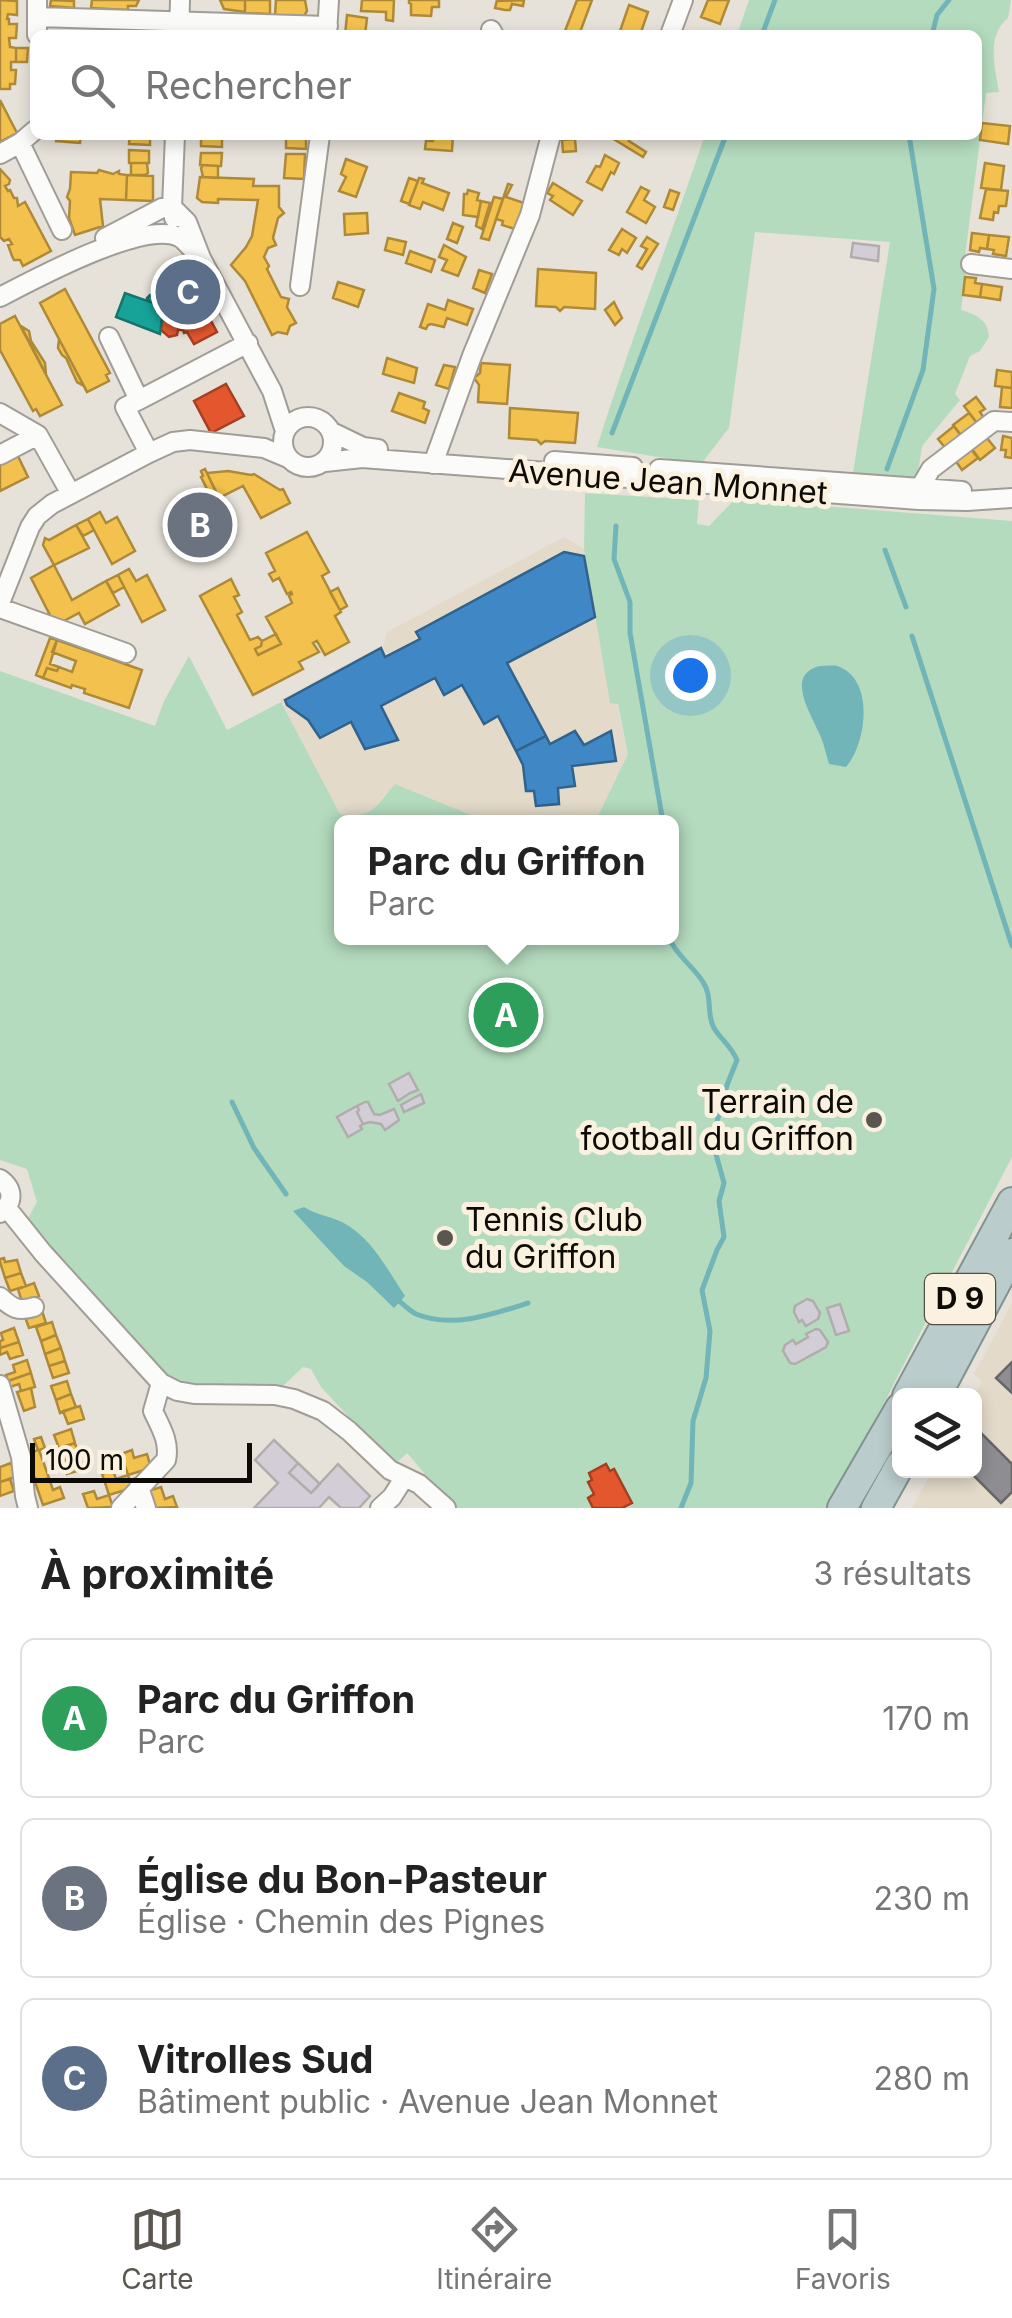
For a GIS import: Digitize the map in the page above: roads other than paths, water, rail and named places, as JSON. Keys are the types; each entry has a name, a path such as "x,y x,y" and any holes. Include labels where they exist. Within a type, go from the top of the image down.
{"highway":[{"path":"942,1332 1012,1190"},
{"name":"D 9","path":"910,1388 1012,1202"},
{"name":"D 9","path":"940,1388 1012,1253"},
{"path":"844,1508 892,1422"},
{"path":"879,1508 894,1478"}],"street":[{"path":"179,28 180,0"},
{"path":"37,17 179,28 327,30 329,0"},
{"path":"672,30 684,0"},
{"path":"0,154 30,135"},
{"path":"175,140 172,207 180,238 200,258"},
{"path":"300,286 319,140"},
{"path":"435,459 530,214 550,140"},
{"path":"20,144 62,230"},
{"path":"0,297 123,240 172,207"},
{"path":"172,207 187,222 200,258 272,391 288,458"},
{"path":"45,273 60,260 162,208 172,207"},
{"path":"123,240 160,235 180,238"},
{"path":"971,264 1012,269"},
{"path":"109,337 140,400"},
{"path":"149,452 125,406 248,344"},
{"path":"126,653 0,605 30,527 38,516 71,494 173,442 190,440 264,448 302,467 325,462 334,448 332,432 320,420 304,417 272,391"},
{"path":"0,412 38,435 71,494"},
{"path":"264,448 290,424 304,417"},
{"path":"920,486 931,469 994,420 1012,422"},
{"name":"Avenue Jean Monnet","path":"332,432 363,447 435,459"},
{"path":"0,455 38,435"},
{"name":"Avenue Jean Monnet","path":"325,462 435,459 897,492 967,501 1012,498"},
{"name":"Avenue Jean Monnet","path":"897,492 920,486 1012,498"},
{"path":"0,1179 11,1193 3,1211 161,1382 177,1392 194,1394 275,1395 323,1411 390,1470 427,1489 446,1508"},
{"path":"0,1296 15,1310 34,1307"},
{"path":"121,1508 166,1460 168,1450 153,1411 161,1382"},
{"path":"0,1385 21,1457 28,1508"},
{"path":"380,1508 404,1478"},
{"path":"139,1488 146,1508"}],"water":[{"path":"820,666 836,666 849,673 862,697 859,743 846,767 829,764 803,695 804,677"},
{"path":"304,1207 342,1222 370,1245 405,1296 394,1308 344,1266 293,1211"}],"waterway":[{"path":"764,30 775,0"},
{"path":"933,30 937,15 949,0"},
{"path":"612,433 724,140"},
{"path":"887,469 923,370 934,289 910,140"},
{"path":"616,526 614,559 630,602 630,633 662,815"},
{"path":"885,550 906,607"},
{"path":"912,636 1012,946"},
{"path":"673,945 703,982 712,1023 737,1060 712,1140 724,1183 719,1201 724,1237 702,1290 710,1331 706,1378 693,1421 691,1483 681,1508"},
{"path":"232,1102 254,1148 286,1194"},
{"path":"397,1299 416,1314 444,1320 473,1318 528,1303"}],"place":[{"name":"Vitrolles Sud","path":"188,292"},
{"name":"Église du Bon-Pasteur","path":"200,525"},
{"name":"Parc du Griffon","path":"506,1015"},
{"name":"Terrain de football du Griffon","path":"874,1120"},
{"name":"Tennis Club du Griffon","path":"445,1238"}]}
